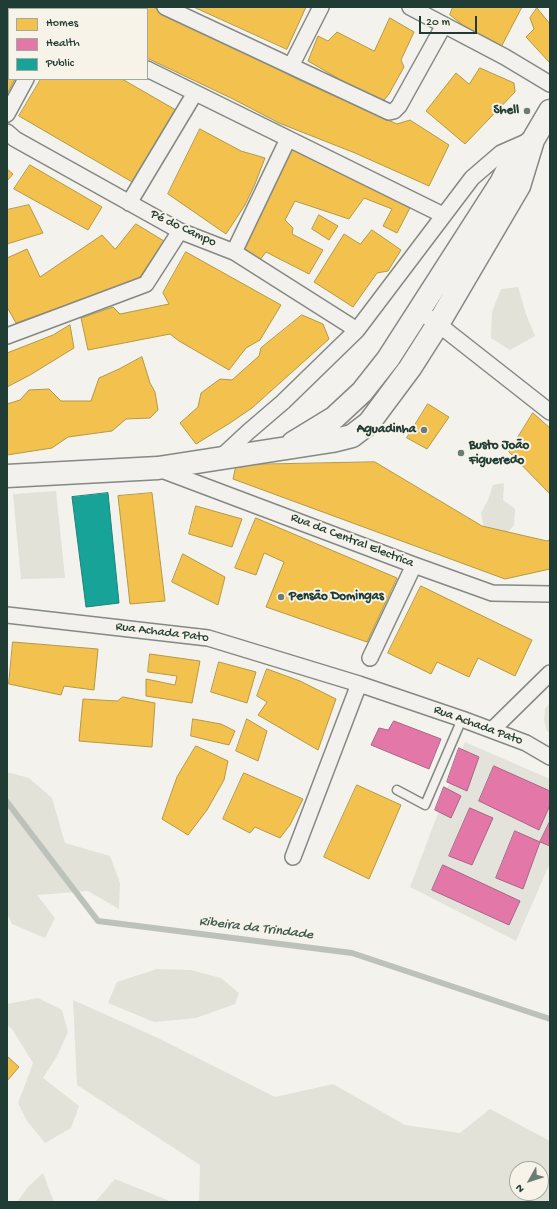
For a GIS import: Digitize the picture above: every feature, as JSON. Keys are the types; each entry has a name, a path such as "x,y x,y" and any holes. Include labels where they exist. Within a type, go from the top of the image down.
{"main road":[{"path":"284,448 334,418 362,392 388,359 501,183 511,163 533,140 550,111"},
{"path":"7,476 158,468 332,441 352,436 369,423 410,368 438,324 519,186 533,140"}],"street":[{"path":"165,7 388,112 394,111 400,106 444,25"},
{"path":"291,66 321,7"},
{"path":"410,7 505,56 550,84"},
{"path":"148,70 443,215"},
{"path":"7,114 25,80"},
{"path":"130,203 195,93"},
{"name":"Pé do Campo","path":"7,132 15,139 180,231 234,252 357,330"},
{"path":"234,252 288,139"},
{"path":"220,459 248,432 283,402 357,330 472,178 501,153 533,140"},
{"path":"7,336 146,284 180,231"},
{"path":"419,311 438,324 550,412"},
{"name":"Rua da Central Electrica","path":"158,468 492,593 550,594"},
{"path":"370,658 414,565"},
{"name":"Rua Achada Pato","path":"7,615 208,638 359,684 462,719 526,743 550,757"},
{"path":"492,730 550,673"},
{"path":"292,857 359,684"}],"lane":[{"path":"397,790 425,806 462,719"}],"shaded area":[{"path":"518,287 526,314 535,336 510,350 491,338 492,312 501,289"},
{"path":"504,483 503,500 515,509 514,525 501,540 485,535 481,513 488,500 493,485"},
{"path":"56,491 65,578 21,579 13,494"},
{"path":"550,703 550,733 547,731 544,720 545,709"},
{"path":"465,742 550,779 550,863 516,941 410,887"},
{"path":"7,772 29,778 52,798 65,843 110,856 120,883 119,909 88,891 37,895 55,918 45,938 12,924 7,913"},
{"path":"157,969 191,970 221,978 239,993 235,1004 196,1018 154,1022 108,1003 117,982"},
{"path":"38,998 62,1010 68,1032 57,1056 43,1078 79,1106 71,1128 45,1143 27,1121 18,1103 33,1063 12,1029 7,1025 7,1004"},
{"path":"73,1000 158,1038 275,1097 333,1084 405,1125 460,1133 490,1109 550,1141 550,1202 199,1202 200,1165 77,1085"},
{"path":"43,1173 54,1202 17,1202 28,1187"},
{"path":"115,1179 172,1202 95,1202"}],"building: Homes":[{"path":"16,7 32,7 32,8"},
{"path":"153,7 299,80 397,124 410,120 449,145 429,186 355,153 279,123 233,99 148,58 148,8 86,8"},
{"path":"194,7 306,7 287,49"},
{"path":"453,7 522,7 499,51 450,15"},
{"path":"537,8 550,24 549,62 526,37 534,29 530,18"},
{"path":"390,18 414,32 401,60 404,67 384,100 372,98 308,61 318,36 328,41 337,32 374,51"},
{"path":"8,21 8,80 14,80 7,94"},
{"path":"480,68 514,83 515,92 465,144 426,111 456,73 469,84"},
{"path":"40,80 124,80 181,113 139,186 19,116"},
{"path":"200,129 241,151 265,158 245,205 226,234 168,194"},
{"path":"291,147 412,204 397,233 383,226 392,209 364,198 349,219 295,201 285,220 293,228 292,234 323,250 309,274 266,252 259,261 241,251"},
{"path":"30,165 102,207 88,230 14,189"},
{"path":"7,169 13,174 7,181"},
{"path":"29,205 43,233 7,244 7,210"},
{"path":"319,215 338,226 329,240 312,229"},
{"path":"136,224 164,241 138,280 16,323 7,307 7,258 27,249 40,277 102,235 115,249"},
{"path":"372,230 401,250 388,271 377,273 353,307 314,282 344,234 360,244"},
{"path":"186,252 281,305 260,340 246,348 229,370 179,341 170,334 88,350 81,318 113,307 120,314 169,304 163,293"},
{"path":"302,315 323,324 329,339 252,408 196,444 180,423 198,407 201,393 220,379 232,380 259,356 261,348"},
{"path":"70,325 74,348 7,387 7,353 53,335"},
{"path":"142,357 150,383 155,392 158,410 150,418 126,419 112,431 68,437 52,448 7,455 7,404 20,400 29,390 49,389 61,401 91,401 99,378"},
{"path":"428,404 449,417 427,449 407,438"},
{"path":"533,413 550,428 550,494 509,452"},
{"path":"375,462 482,526 547,541 550,540 550,569 505,579 233,479 236,465"},
{"path":"152,493 165,601 130,604 118,496"},
{"path":"196,506 242,519 232,547 189,534"},
{"path":"256,518 397,578 367,642 266,607 284,562 264,553 256,575 235,568"},
{"path":"183,554 225,577 218,605 172,582"},
{"path":"421,586 532,640 515,676 478,658 469,677 437,662 431,674 388,653"},
{"path":"13,642 98,649 94,690 64,686 61,695 9,684"},
{"path":"150,654 200,661 192,703 146,696 146,679 175,685 177,676 148,672"},
{"path":"219,662 256,672 247,703 211,692"},
{"path":"267,669 300,681 336,699 318,750 258,715 267,702 257,696"},
{"path":"123,697 155,703 152,747 79,741 83,699 117,701"},
{"path":"193,719 221,724 235,731 229,745 191,736"},
{"path":"247,719 267,731 258,761 236,751"},
{"path":"196,746 228,761 224,780 207,810 188,835 162,819 177,777"},
{"path":"244,773 303,799 290,825 280,838 255,827 250,833 223,819"},
{"path":"357,785 401,805 369,879 324,857"},
{"path":"7,1056 19,1067 7,1081"}],"building: Health":[{"path":"394,721 441,739 429,769 371,745 379,728 388,730"},
{"path":"459,748 479,757 467,791 447,782"},
{"path":"494,766 550,791 550,805 539,830 479,801"},
{"path":"444,787 461,796 451,818 435,810"},
{"path":"470,808 493,818 472,865 449,856"},
{"path":"550,821 550,846 540,842"},
{"path":"515,831 540,842 523,889 496,878"},
{"path":"443,865 520,901 509,925 432,890"}],"building: Public":[{"path":"108,493 119,603 86,607 72,497"}],"waterway":[{"name":"Ribeira da Trindade","path":"7,802 98,921 352,953 550,1019"}],"place":[{"name":"Shell","path":"527,111"},
{"name":"Aguadinha","path":"424,430"},
{"name":"Busto João Figueredo","path":"461,453"},
{"name":"Pensão Domingas","path":"281,597"}]}
